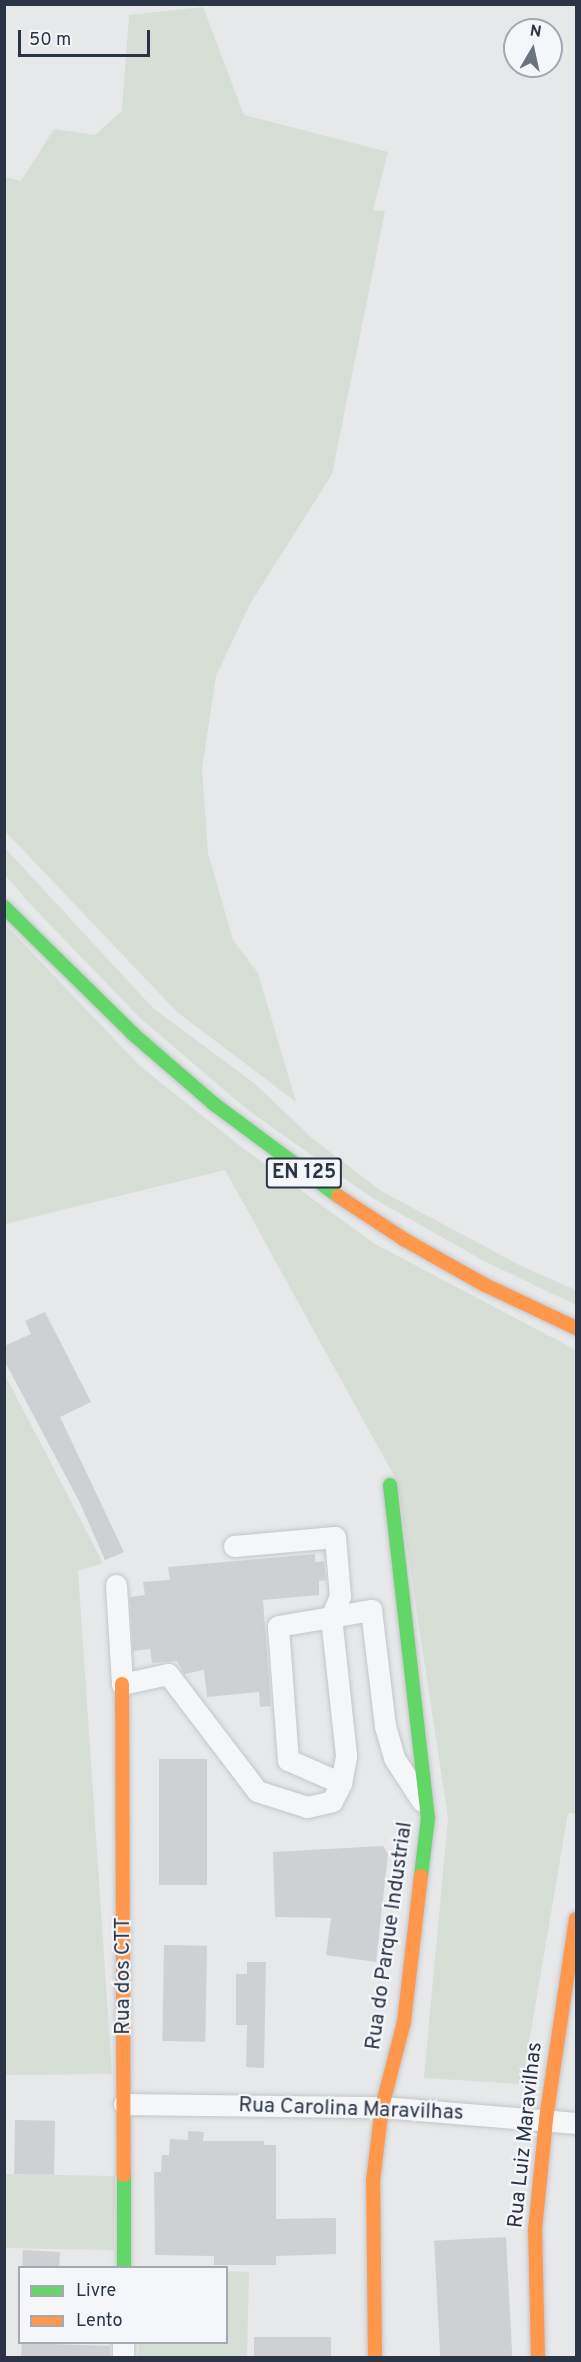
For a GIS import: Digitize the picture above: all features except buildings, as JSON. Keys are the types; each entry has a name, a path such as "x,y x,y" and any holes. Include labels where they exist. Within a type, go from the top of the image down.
{"street":[{"name":"EN 125","path":"6,900 66,968 132,1033 214,1104 307,1175 405,1240 485,1285 576,1328"},
{"name":"Rua do Parque Industrial","path":"375,2358 374,2181 382,2107 404,2022 428,1818 390,1485"},
{"path":"116,1585 122,1684 168,1674 257,1791 308,1807 332,1801 340,1783 346,1756 331,1617 340,1596 335,1537 234,1546"},
{"path":"340,1783 288,1760 278,1626 371,1610 385,1726 394,1758 416,1787 428,1818"},
{"name":"Rua dos CTT","path":"122,1684 124,2266"},
{"name":"Rua Luiz Maravilhas","path":"538,2358 535,2230 546,2119 576,1919"},
{"name":"Rua Carolina Maravilhas","path":"124,2104 382,2107 576,2123"}],"shaded area":[{"path":"203,7 244,115 388,152 373,210 385,211 332,474 250,604 216,676 202,769 208,853 233,940 258,973 296,1102 177,1012 5,831 5,177 21,181 54,129 95,135 122,111 129,15"},
{"path":"4,847 153,1008 254,1083 312,1138 381,1191 521,1266 576,1290 576,1305 484,1261 371,1197 249,1111 141,1019 32,906 5,875"},
{"path":"4,923 140,1066 244,1149 375,1244 576,1350 576,1814 568,1813 522,2084 424,2078 448,1818 397,1481 225,1170 5,1224"},
{"path":"4,1373 103,1563 78,1571 112,2074 5,2075"},
{"path":"4,2174 115,2176 114,2250 4,2248"},
{"path":"228,2271 249,2272 247,2357 138,2357 139,2344 228,2344"}],"traffic: fast":[{"path":"4,907 132,1033 214,1104 338,1196"},
{"path":"390,1485 428,1818 421,1876"},
{"path":"124,2175 124,2266"}],"traffic: slow":[{"path":"338,1196 405,1240 485,1285 576,1328"},
{"path":"122,1684 124,2175"},
{"path":"375,2358 373,2181 382,2107 404,2022 421,1876"},
{"path":"538,2358 535,2230 546,2119 576,1919"}]}
